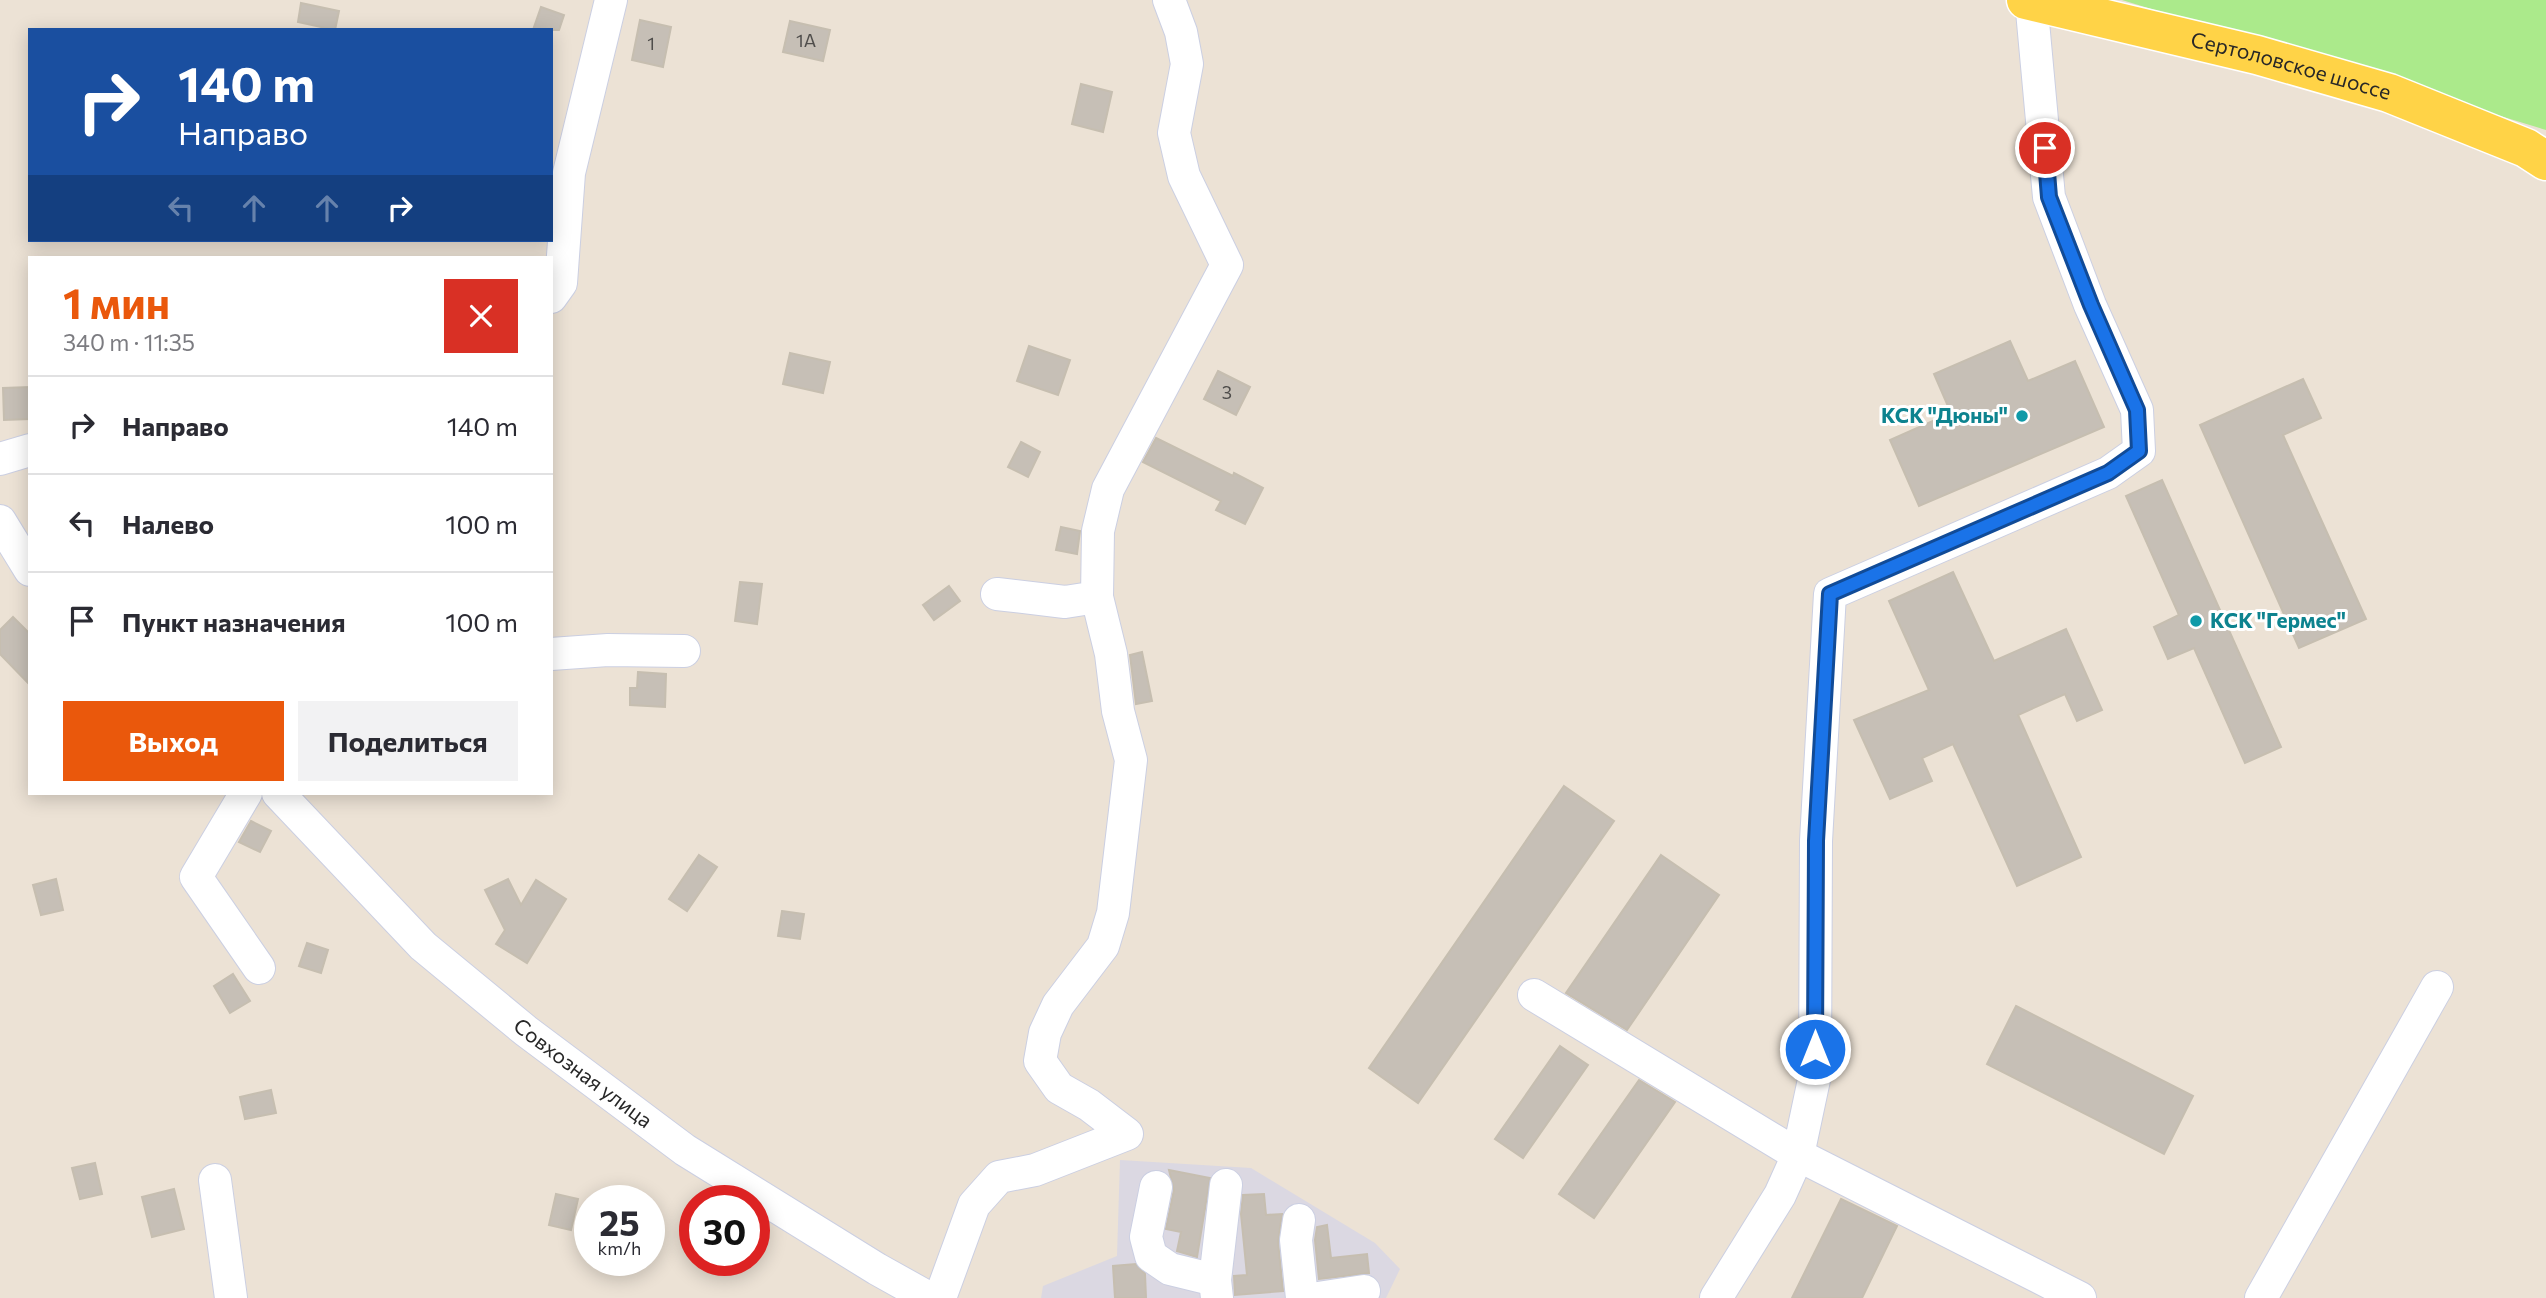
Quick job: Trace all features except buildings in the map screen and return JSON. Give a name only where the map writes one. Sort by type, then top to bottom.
[{"type":"main road","name":"Сертоловское шоссе","points":[[2029,0],[2257,55],[2389,93],[2526,148],[2546,162]]},
{"type":"street","points":[[553,294],[561,283],[569,173],[611,0]]},
{"type":"street","points":[[940,1298],[974,1205],[999,1177],[1035,1170],[1127,1134],[1089,1105],[1059,1088],[1040,1060],[1045,1033],[1058,1005],[1103,946],[1113,913],[1131,760],[1118,711],[1111,654],[1097,597],[1098,531],[1108,489],[1227,265],[1184,176],[1174,133],[1187,64],[1181,32],[1169,0]]},
{"type":"street","points":[[1716,1298],[1780,1195],[1798,1155],[1815,1075],[1816,841],[1830,594],[2108,473],[2139,451],[2137,410],[2091,305],[2049,197],[2029,0]]},
{"type":"street","points":[[0,459],[28,451]]},
{"type":"street","points":[[0,521],[28,567]]},
{"type":"street","points":[[998,594],[1065,601],[1097,597]]},
{"type":"street","points":[[553,654],[608,649],[684,651]]},
{"type":"street","points":[[245,795],[196,877],[259,968]]},
{"type":"street","name":"Совхозная улица","points":[[280,795],[423,946],[526,1031],[685,1150],[877,1269],[929,1298]]},
{"type":"street","points":[[2261,1298],[2437,987]]},
{"type":"street","points":[[1534,995],[1798,1155],[2080,1298]]},
{"type":"street","points":[[215,1180],[232,1298]]},
{"type":"street","points":[[1156,1187],[1146,1237],[1151,1256],[1170,1269],[1216,1289],[1226,1185]]},
{"type":"street","points":[[1299,1220],[1296,1240],[1302,1298]]},
{"type":"street","points":[[1318,1298],[1364,1291]]},
{"type":"shaded area","points":[[1120,1160],[1251,1168],[1375,1243],[1400,1269],[1386,1298],[1041,1298],[1043,1286],[1117,1256]]},
{"type":"green space","points":[[2122,0],[2546,0],[2546,130]]},
{"type":"place","name":"КСК \"Дюны\"","points":[[2022,416]]},
{"type":"place","name":"КСК \"Гермес\"","points":[[2196,621]]},
{"type":"route","points":[[1815,1049],[1816,841],[1830,594],[2108,473],[2139,451],[2137,410],[2091,305],[2049,197],[2045,148]]}]
